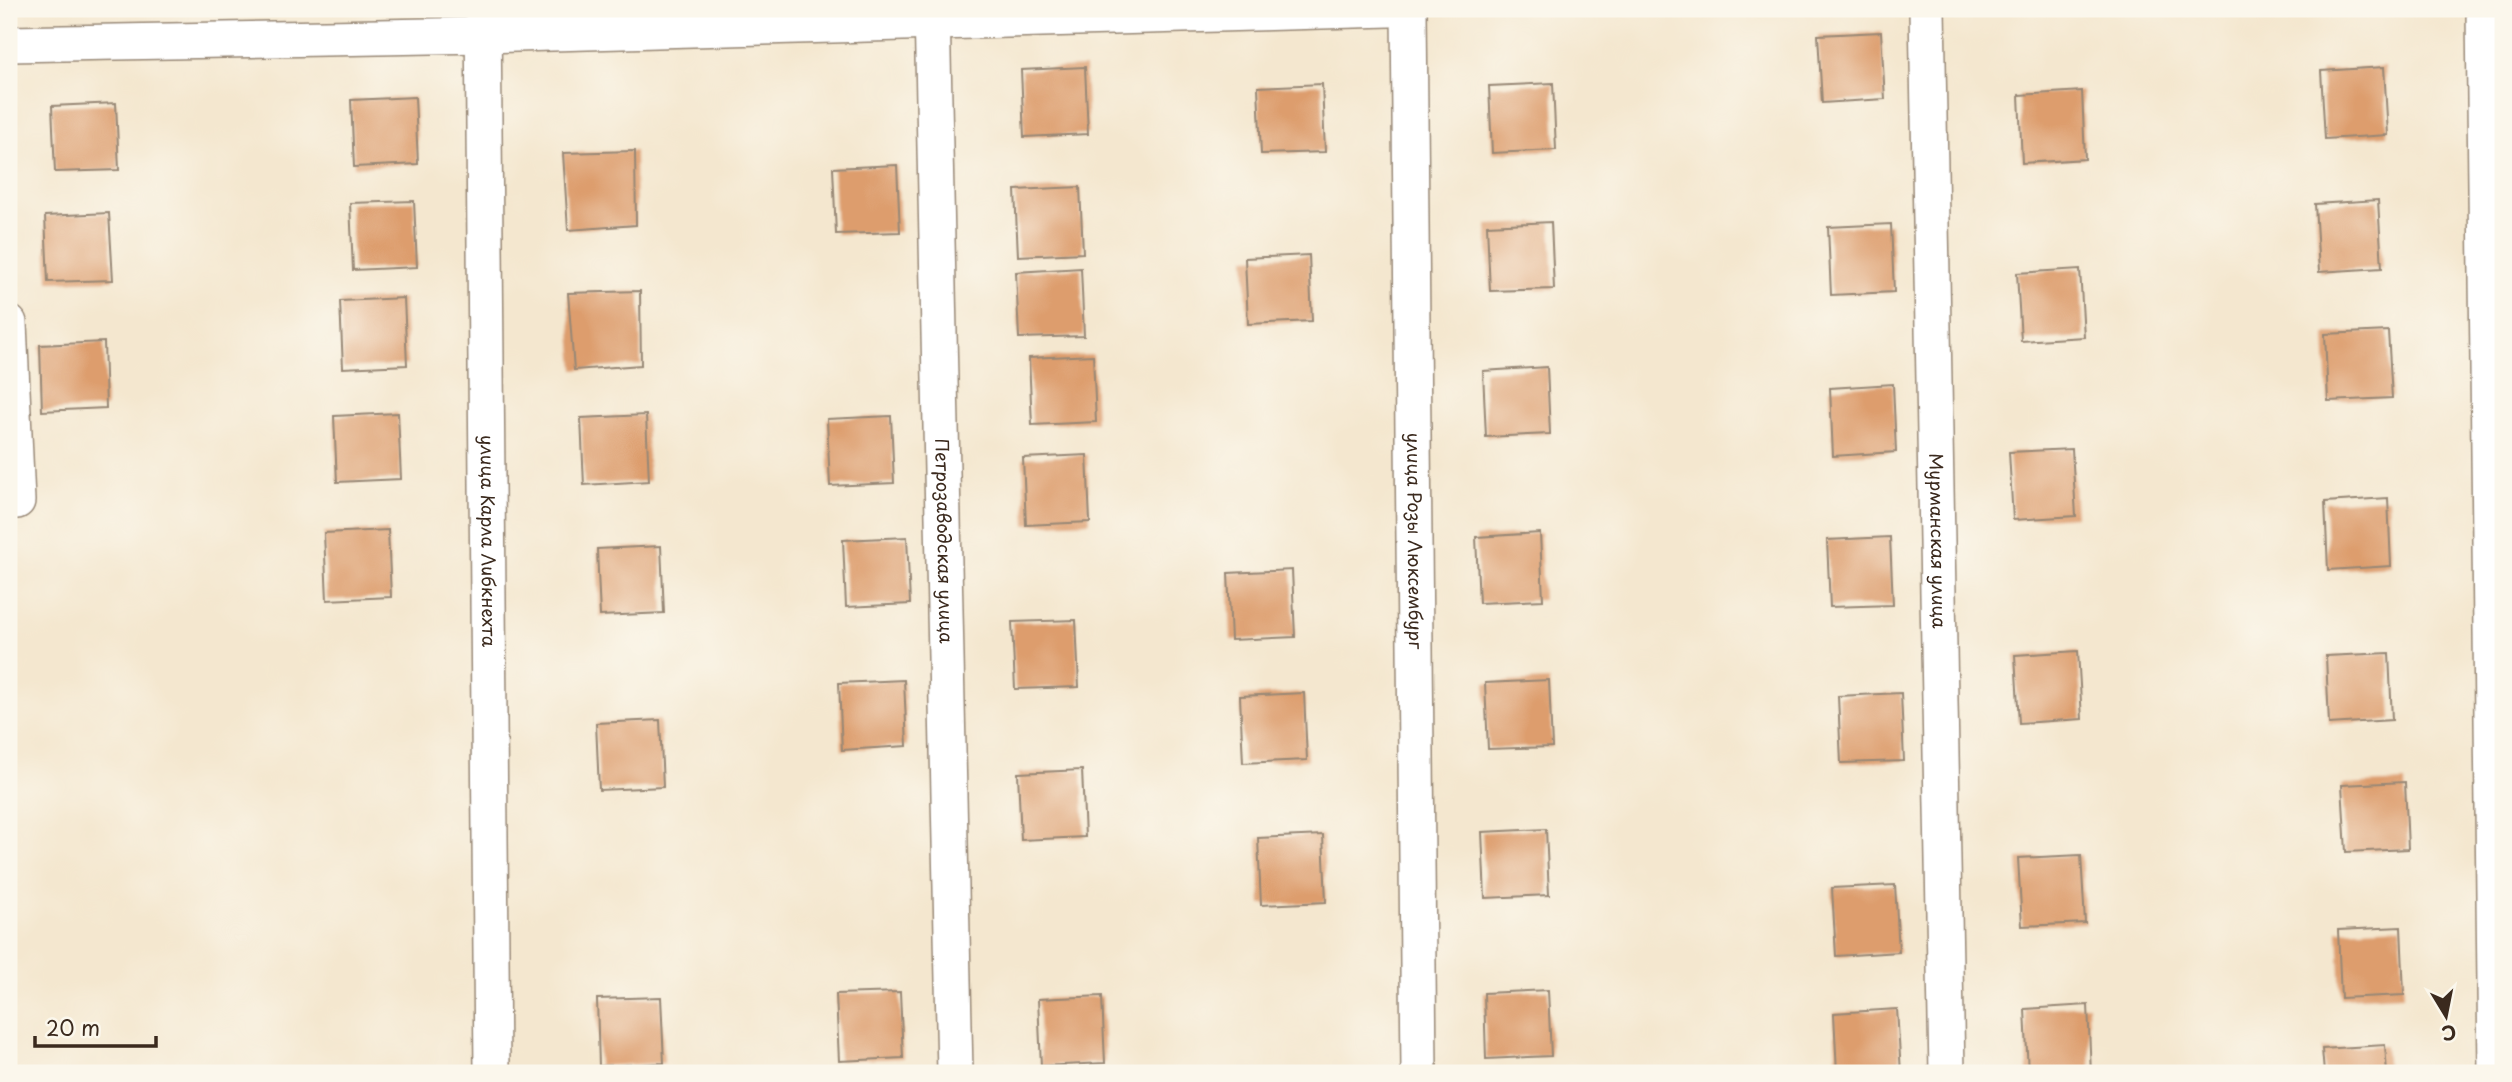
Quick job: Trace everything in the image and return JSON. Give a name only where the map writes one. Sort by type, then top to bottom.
[{"type":"street","points":[[9,44],[483,22],[1390,9]]},
{"type":"street","name":"улица Розы Люксембург","points":[[1409,9],[1419,1073]]},
{"type":"street","name":"Мурманская улица","points":[[1927,9],[1947,1073]]},
{"type":"street","points":[[2484,9],[2496,1073]]},
{"type":"street","name":"Петрозаводская улица","points":[[932,15],[956,1073]]},
{"type":"street","name":"улица Карла Либкнехта","points":[[483,22],[492,1073]]},
{"type":"street","points":[[9,323],[17,501]]},
{"type":"building","points":[[1881,32],[1885,99],[1822,103],[1818,35]]},
{"type":"building","points":[[1085,67],[1088,134],[1024,137],[1021,70]]},
{"type":"building","points":[[2384,67],[2388,135],[2325,139],[2321,71]]},
{"type":"building","points":[[1553,83],[1556,150],[1492,153],[1489,86]]},
{"type":"building","points":[[1322,84],[1325,152],[1261,154],[1258,87]]},
{"type":"building","points":[[2082,91],[2085,159],[2022,163],[2019,95]]},
{"type":"building","points":[[415,97],[418,164],[354,167],[351,100]]},
{"type":"building","points":[[116,103],[119,170],[55,172],[52,106]]},
{"type":"building","points":[[635,151],[636,225],[568,230],[563,153]]},
{"type":"building","points":[[897,165],[900,232],[836,234],[833,168]]},
{"type":"building","points":[[1080,187],[1083,253],[1018,256],[1015,190]]},
{"type":"building","points":[[2378,200],[2382,268],[2319,272],[2315,204]]},
{"type":"building","points":[[414,201],[417,267],[353,270],[350,203]]},
{"type":"building","points":[[109,213],[113,280],[48,282],[45,216]]},
{"type":"building","points":[[1551,222],[1554,289],[1490,291],[1487,225]]},
{"type":"building","points":[[1891,224],[1894,292],[1831,295],[1828,227]]},
{"type":"building","points":[[1309,255],[1312,321],[1248,324],[1245,258]]},
{"type":"building","points":[[1081,268],[1084,336],[1019,338],[1016,272]]},
{"type":"building","points":[[2080,269],[2084,337],[2021,341],[2017,273]]},
{"type":"building","points":[[640,291],[641,365],[574,370],[568,293]]},
{"type":"building","points":[[404,298],[407,365],[343,368],[340,301]]},
{"type":"building","points":[[2388,331],[2392,398],[2328,401],[2325,334]]},
{"type":"building","points":[[104,342],[106,408],[42,411],[40,345]]},
{"type":"building","points":[[1093,355],[1096,422],[1032,425],[1029,358]]},
{"type":"building","points":[[1547,367],[1550,434],[1486,437],[1483,371]]},
{"type":"building","points":[[1893,384],[1896,452],[1833,456],[1830,388]]},
{"type":"building","points":[[398,413],[401,479],[337,482],[334,416]]},
{"type":"building","points":[[646,415],[649,481],[584,485],[581,418]]},
{"type":"building","points":[[891,416],[894,483],[830,486],[827,419]]},
{"type":"building","points":[[2072,449],[2076,516],[2013,520],[2009,452]]},
{"type":"building","points":[[1087,455],[1090,522],[1026,525],[1023,458]]},
{"type":"building","points":[[2388,498],[2391,566],[2328,570],[2325,502]]},
{"type":"building","points":[[388,530],[391,597],[327,600],[324,533]]},
{"type":"building","points":[[1540,533],[1543,600],[1479,603],[1476,537]]},
{"type":"building","points":[[907,537],[910,604],[846,607],[843,540]]},
{"type":"building","points":[[1890,537],[1893,605],[1830,607],[1827,540]]},
{"type":"building","points":[[661,546],[664,613],[600,616],[597,549]]},
{"type":"building","points":[[1292,570],[1295,637],[1231,640],[1228,573]]},
{"type":"building","points":[[1076,620],[1079,687],[1015,689],[1012,622]]},
{"type":"building","points":[[2078,651],[2082,719],[2019,723],[2015,655]]},
{"type":"building","points":[[2389,653],[2392,720],[2329,724],[2326,656]]},
{"type":"building","points":[[904,680],[907,746],[842,750],[839,683]]},
{"type":"building","points":[[1549,680],[1552,747],[1488,749],[1485,683]]},
{"type":"building","points":[[1304,693],[1307,760],[1243,763],[1240,696]]},
{"type":"building","points":[[1901,693],[1904,761],[1841,763],[1838,696]]},
{"type":"building","points":[[660,720],[663,787],[599,790],[596,723]]},
{"type":"building","points":[[1082,770],[1085,837],[1021,840],[1018,773]]},
{"type":"building","points":[[2405,782],[2408,849],[2346,852],[2342,785]]},
{"type":"building","points":[[1546,829],[1549,895],[1485,898],[1482,832]]},
{"type":"building","points":[[1323,835],[1326,902],[1261,905],[1258,838]]},
{"type":"building","points":[[2081,855],[2085,923],[2022,926],[2018,858]]},
{"type":"building","points":[[1895,885],[1899,952],[1836,956],[1832,888]]},
{"type":"building","points":[[2401,927],[2404,995],[2341,998],[2338,930]]},
{"type":"building","points":[[1548,990],[1551,1056],[1486,1059],[1484,993]]},
{"type":"building","points":[[900,992],[903,1058],[839,1061],[836,994]]},
{"type":"building","points":[[1102,996],[1105,1063],[1041,1066],[1038,999]]},
{"type":"building","points":[[661,997],[664,1063],[599,1066],[597,999]]},
{"type":"building","points":[[2088,1005],[2091,1073],[2028,1073],[2025,1009]]},
{"type":"building","points":[[1897,1009],[1901,1073],[1837,1073],[1834,1013]]},
{"type":"building","points":[[2385,1045],[2387,1073],[2324,1073],[2322,1049]]}]
